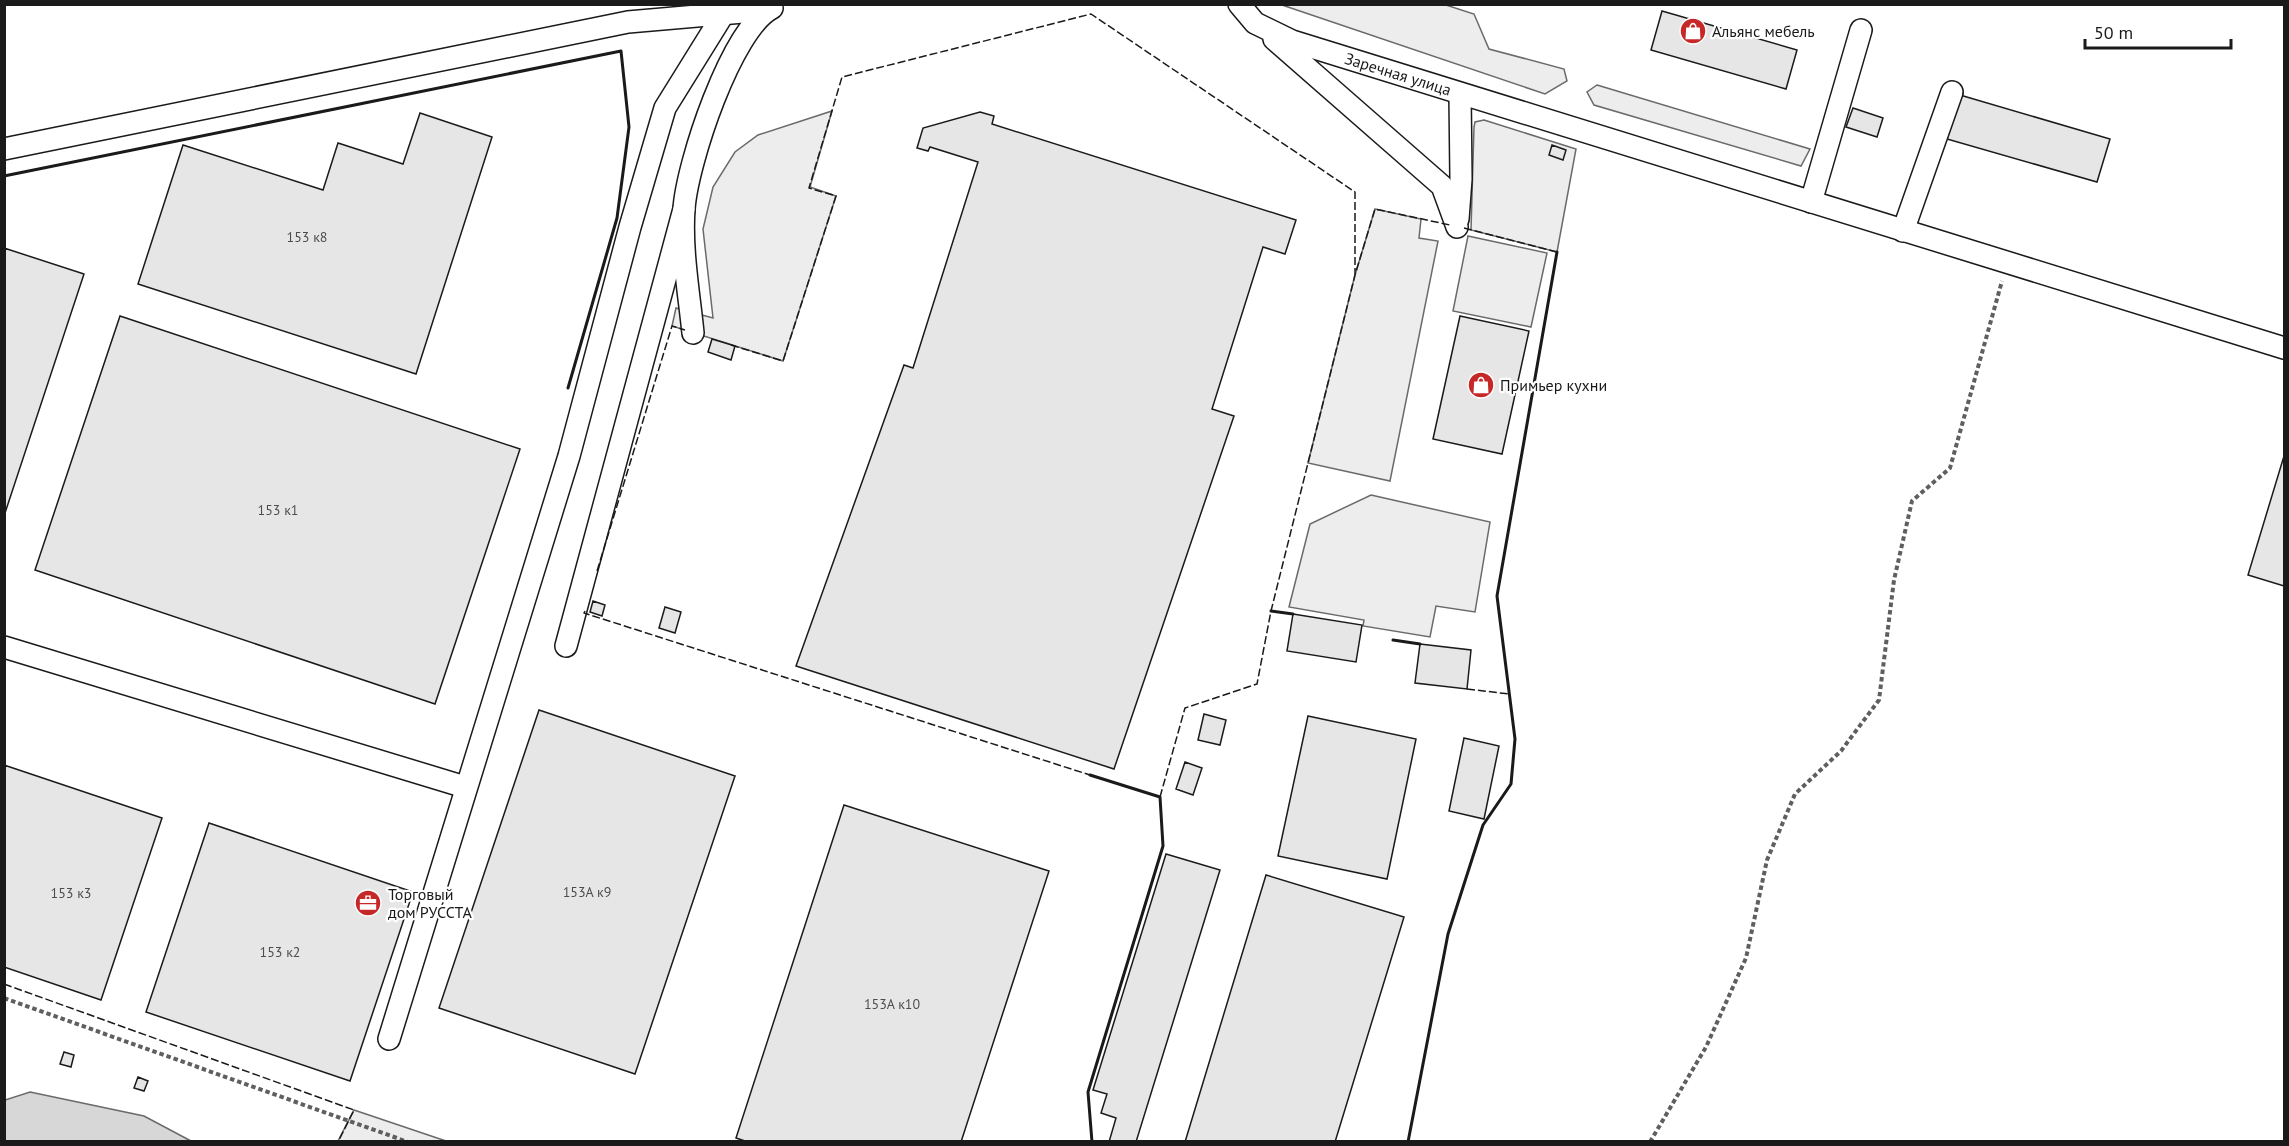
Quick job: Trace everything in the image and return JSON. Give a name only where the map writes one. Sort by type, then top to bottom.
[{"type":"street","name":"Заречная улица","points":[[1239,4],[1255,23],[1292,41],[2284,348]]},
{"type":"street","points":[[4,149],[628,22],[772,7]]},
{"type":"street","points":[[566,646],[684,209],[703,130],[738,42],[772,7]]},
{"type":"street","points":[[389,1039],[569,456],[630,226],[665,108],[724,13]]},
{"type":"street","points":[[1255,23],[1442,186],[1458,226],[1461,179],[1460,94]]},
{"type":"street","points":[[1811,202],[1861,30]]},
{"type":"street","points":[[1903,231],[1952,92]]},
{"type":"street","points":[[684,209],[693,333]]},
{"type":"street","points":[[4,647],[465,787]]},
{"type":"path","points":[[1650,1142],[1706,1047],[1746,958],[1767,860],[1795,794],[1841,751],[1879,700],[1894,580],[1912,501],[1950,468],[2007,263]]},
{"type":"path","points":[[4,998],[408,1142]]},
{"type":"shaded area","points":[[1282,5],[1446,5],[1474,14],[1489,49],[1564,69],[1567,81],[1545,94]]},
{"type":"shaded area","points":[[1597,85],[1810,149],[1801,166],[1594,105],[1587,92]]},
{"type":"shaded area","points":[[832,111],[810,187],[836,196],[783,361],[672,326],[676,308],[713,318],[703,229],[713,187],[735,152],[758,135]]},
{"type":"shaded area","points":[[1484,120],[1576,149],[1557,252],[1471,230],[1474,127],[1475,122]]},
{"type":"shaded area","points":[[1375,209],[1421,219],[1419,238],[1438,241],[1390,481],[1308,463],[1355,275]]},
{"type":"shaded area","points":[[1468,236],[1547,253],[1531,327],[1453,311]]},
{"type":"shaded area","points":[[1371,495],[1490,522],[1475,612],[1436,606],[1430,637],[1363,626],[1364,620],[1289,607],[1310,524]]},
{"type":"shaded area","points":[[30,1092],[144,1116],[191,1141],[5,1141],[5,1100]]},
{"type":"shaded area","points":[[354,1110],[446,1141],[338,1141]]},
{"type":"building","name":"Альянс мебель","points":[[1662,11],[1797,50],[1786,89],[1651,50]]},
{"type":"building","points":[[1960,95],[2110,139],[2097,182],[1947,139]]},
{"type":"building","points":[[1853,108],[1883,118],[1877,137],[1846,127]]},
{"type":"building","points":[[980,112],[994,116],[992,124],[1296,220],[1285,254],[1263,247],[1212,409],[1234,416],[1114,769],[796,666],[904,365],[913,368],[978,162],[930,147],[928,151],[917,148],[923,128]]},
{"type":"building","points":[[420,113],[492,137],[416,374],[138,284],[183,145],[323,190],[338,143],[403,164]]},
{"type":"building","points":[[1552,145],[1566,150],[1563,160],[1549,155]]},
{"type":"building","points":[[4,248],[84,274],[4,516]]},
{"type":"building","points":[[120,316],[520,449],[435,704],[35,570]]},
{"type":"building","name":"Примьер кухни","points":[[1460,316],[1529,331],[1502,454],[1433,439]]},
{"type":"building","points":[[712,339],[735,346],[731,360],[708,352]]},
{"type":"building","points":[[2284,456],[2284,586],[2248,575]]},
{"type":"building","points":[[593,601],[605,605],[602,616],[590,612]]},
{"type":"building","points":[[665,607],[681,612],[675,633],[659,628]]},
{"type":"building","points":[[1293,614],[1362,625],[1356,662],[1287,651]]},
{"type":"building","points":[[1420,644],[1471,650],[1467,689],[1415,683]]},
{"type":"building","points":[[539,710],[735,776],[635,1074],[439,1008]]},
{"type":"building","points":[[1204,714],[1226,720],[1220,745],[1198,740]]},
{"type":"building","points":[[1308,716],[1416,739],[1387,879],[1278,856]]},
{"type":"building","points":[[1464,738],[1499,746],[1484,819],[1449,811]]},
{"type":"building","points":[[1185,762],[1202,768],[1193,795],[1176,789]]},
{"type":"building","points":[[4,765],[162,818],[101,1000],[4,967]]},
{"type":"building","points":[[844,805],[1049,871],[961,1142],[748,1142],[736,1138]]},
{"type":"building","points":[[209,823],[413,892],[350,1081],[146,1012]]},
{"type":"building","points":[[1166,854],[1220,870],[1136,1142],[1109,1142],[1116,1118],[1101,1113],[1107,1094],[1093,1090]]},
{"type":"building","points":[[1266,875],[1404,917],[1335,1142],[1185,1142]]},
{"type":"building","points":[[64,1052],[74,1055],[71,1067],[60,1064]]},
{"type":"building","points":[[138,1077],[148,1081],[144,1091],[134,1088]]},
{"type":"fence","points":[[731,345],[783,361],[836,196],[809,188],[842,77],[1091,14],[1355,192],[1355,275]]},
{"type":"fence","points":[[1160,797],[1185,708],[1257,684],[1271,611],[1355,275],[1375,209],[1450,225]]},
{"type":"fence","points":[[1464,228],[1557,252]]},
{"type":"fence","points":[[597,571],[672,326],[685,330]]},
{"type":"fence","points":[[585,611],[584,613],[1090,775]]},
{"type":"fence","points":[[1467,689],[1509,694]]},
{"type":"fence","points":[[4,984],[354,1110],[338,1142]]},
{"type":"wall","points":[[4,176],[621,51],[629,127],[617,218],[568,388]]},
{"type":"wall","points":[[1408,1142],[1448,934],[1483,825],[1511,784],[1515,739],[1497,596],[1557,252]]},
{"type":"wall","points":[[1271,611],[1293,614]]},
{"type":"wall","points":[[1393,640],[1420,644]]},
{"type":"wall","points":[[1090,775],[1160,797],[1163,846],[1088,1092],[1092,1142]]},
{"type":"place","name":"Альянс мебель","points":[[1693,31]]},
{"type":"place","name":"Примьер кухни","points":[[1481,385]]},
{"type":"place","name":"Торговый дом РУССТА","points":[[368,903]]}]
